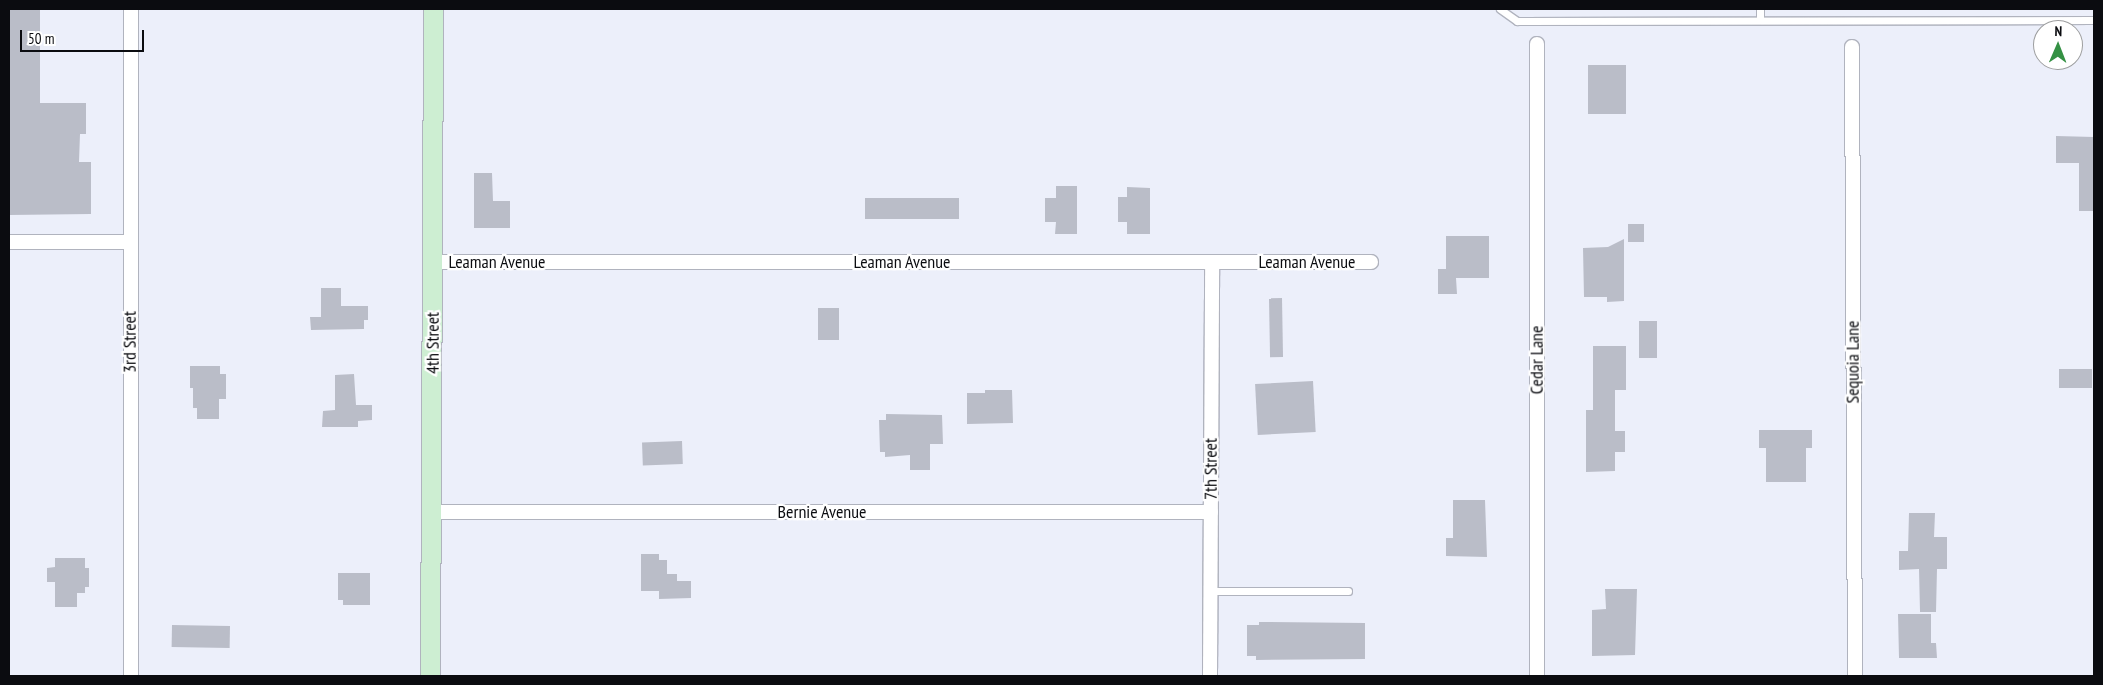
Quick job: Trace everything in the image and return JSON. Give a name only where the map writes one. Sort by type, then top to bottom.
[{"type":"street","name":"3rd Street","points":[[131,9],[131,676]]},
{"type":"street","name":"4th Street","points":[[430,676],[434,262],[433,9]]},
{"type":"street","name":"Cedar Lane","points":[[1537,44],[1537,676]]},
{"type":"street","name":"Sequoia Lane","points":[[1852,47],[1855,676]]},
{"type":"street","points":[[9,242],[130,242]]},
{"type":"street","name":"Leaman Avenue","points":[[434,262],[1371,262]]},
{"type":"street","name":"7th Street","points":[[1210,676],[1212,262]]},
{"type":"street","name":"Bernie Avenue","points":[[432,512],[1211,512]]},
{"type":"lane","points":[[1500,9],[1517,21],[2094,20]]},
{"type":"lane","points":[[1760,9],[1760,20]]},
{"type":"lane","points":[[1210,591],[1348,591]]},
{"type":"building","points":[[9,9],[40,9],[40,103],[86,103],[86,134],[80,134],[79,162],[91,162],[91,214],[9,215]]},
{"type":"building","points":[[1588,65],[1626,65],[1626,114],[1588,114]]},
{"type":"building","points":[[2056,136],[2094,137],[2094,211],[2079,211],[2079,163],[2056,163]]},
{"type":"building","points":[[474,173],[492,173],[493,201],[510,201],[510,228],[474,228]]},
{"type":"building","points":[[1056,186],[1077,186],[1077,234],[1055,234],[1056,222],[1045,222],[1045,198],[1056,198]]},
{"type":"building","points":[[1127,187],[1150,188],[1150,234],[1127,234],[1127,222],[1118,222],[1118,197],[1127,197]]},
{"type":"building","points":[[865,198],[959,198],[959,219],[865,219]]},
{"type":"building","points":[[1628,224],[1644,224],[1644,242],[1628,242]]},
{"type":"building","points":[[1446,236],[1489,236],[1489,278],[1456,278],[1457,294],[1438,294],[1438,269],[1446,269]]},
{"type":"building","points":[[1624,239],[1624,301],[1607,302],[1607,297],[1584,297],[1583,248],[1608,247]]},
{"type":"building","points":[[321,288],[341,288],[341,306],[368,306],[368,320],[364,320],[364,329],[311,330],[310,317],[321,317]]},
{"type":"building","points":[[1269,298],[1282,298],[1283,357],[1270,357]]},
{"type":"building","points":[[818,308],[839,308],[839,340],[818,340]]},
{"type":"building","points":[[1639,321],[1657,321],[1657,358],[1639,358]]},
{"type":"building","points":[[1593,346],[1626,346],[1626,390],[1615,390],[1615,431],[1625,431],[1625,452],[1615,452],[1615,471],[1586,472],[1586,410],[1593,410]]},
{"type":"building","points":[[190,366],[220,366],[220,374],[226,374],[226,399],[219,399],[219,419],[197,419],[197,408],[193,408],[193,388],[190,388]]},
{"type":"building","points":[[2059,369],[2092,369],[2092,388],[2059,388]]},
{"type":"building","points":[[354,374],[356,405],[372,405],[372,420],[358,421],[358,427],[322,427],[323,411],[335,410],[335,375]]},
{"type":"building","points":[[1313,381],[1316,432],[1258,435],[1255,384]]},
{"type":"building","points":[[985,390],[1012,390],[1013,423],[967,424],[967,393],[985,393]]},
{"type":"building","points":[[886,414],[942,415],[943,444],[930,444],[930,470],[910,470],[910,455],[885,457],[885,452],[880,452],[879,420],[886,420]]},
{"type":"building","points":[[1759,430],[1812,430],[1812,448],[1806,448],[1806,482],[1766,482],[1766,448],[1759,448]]},
{"type":"building","points":[[682,441],[683,464],[643,465],[642,442]]},
{"type":"building","points":[[1453,500],[1485,500],[1487,557],[1446,556],[1446,538],[1453,538]]},
{"type":"building","points":[[1909,513],[1935,513],[1934,537],[1947,537],[1947,569],[1937,569],[1936,612],[1920,612],[1919,569],[1899,570],[1899,551],[1908,551]]},
{"type":"building","points":[[641,554],[659,554],[659,560],[667,560],[667,574],[677,574],[677,581],[691,581],[691,598],[659,599],[659,591],[641,591]]},
{"type":"building","points":[[55,558],[85,558],[85,568],[89,568],[89,587],[85,587],[85,593],[77,593],[77,607],[55,607],[55,582],[47,582],[47,568],[55,567]]},
{"type":"building","points":[[338,573],[370,573],[370,605],[343,605],[343,600],[338,600]]},
{"type":"building","points":[[1605,589],[1637,589],[1635,655],[1592,656],[1592,610],[1606,609]]},
{"type":"building","points":[[1898,614],[1931,614],[1931,643],[1936,643],[1937,658],[1899,658]]},
{"type":"building","points":[[1259,622],[1365,623],[1365,659],[1256,660],[1256,656],[1247,656],[1247,625],[1259,625]]},
{"type":"building","points":[[172,625],[230,626],[230,648],[172,647]]}]
